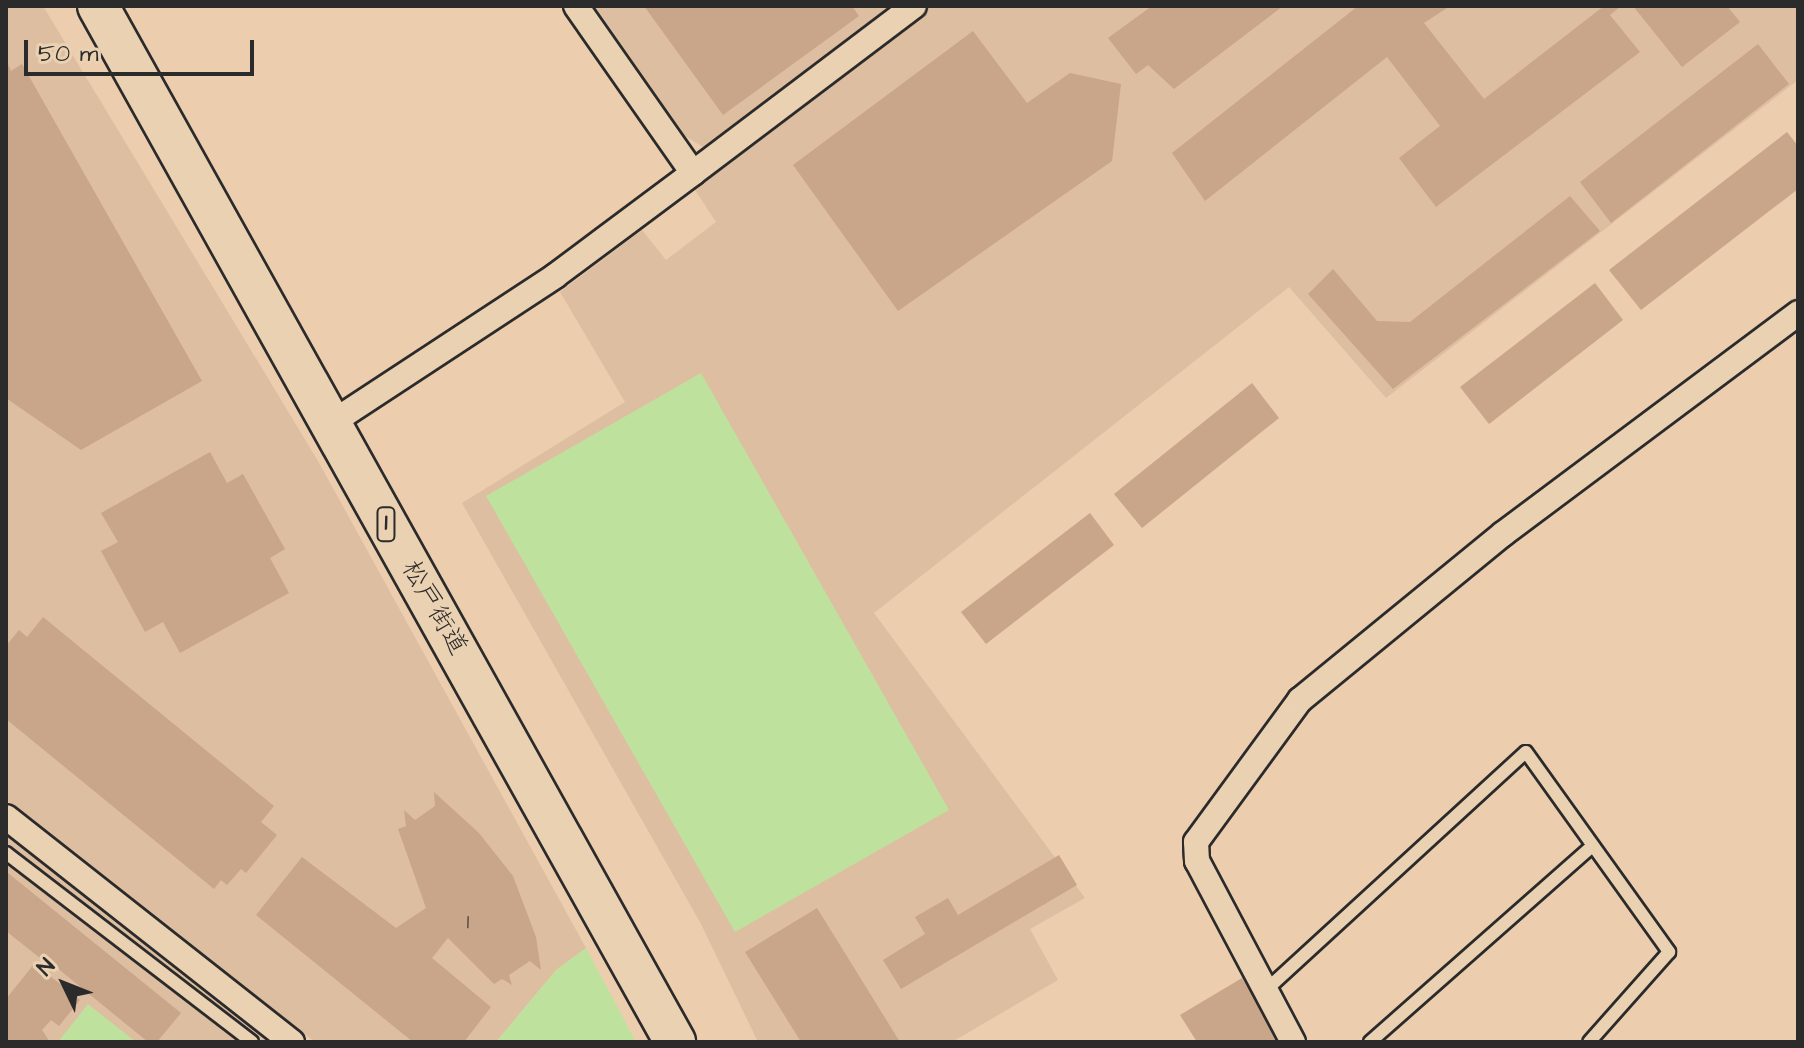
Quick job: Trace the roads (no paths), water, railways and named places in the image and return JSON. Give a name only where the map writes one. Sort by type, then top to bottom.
[{"type":"main road","name":"松戸街道","points":[[98,6],[675,1042]]},
{"type":"street","points":[[576,6],[693,173]]},
{"type":"street","points":[[330,424],[555,276],[914,6]]},
{"type":"street","points":[[1293,1042],[1197,861],[1196,842],[1300,700],[1503,534],[1798,313]]},
{"type":"street","points":[[6,817],[292,1042]]},
{"type":"lane","points":[[1266,990],[1526,752],[1669,952],[1589,1042]]},
{"type":"lane","points":[[1370,1042],[1592,846]]},
{"type":"lane","points":[[6,853],[252,1042]]}]
